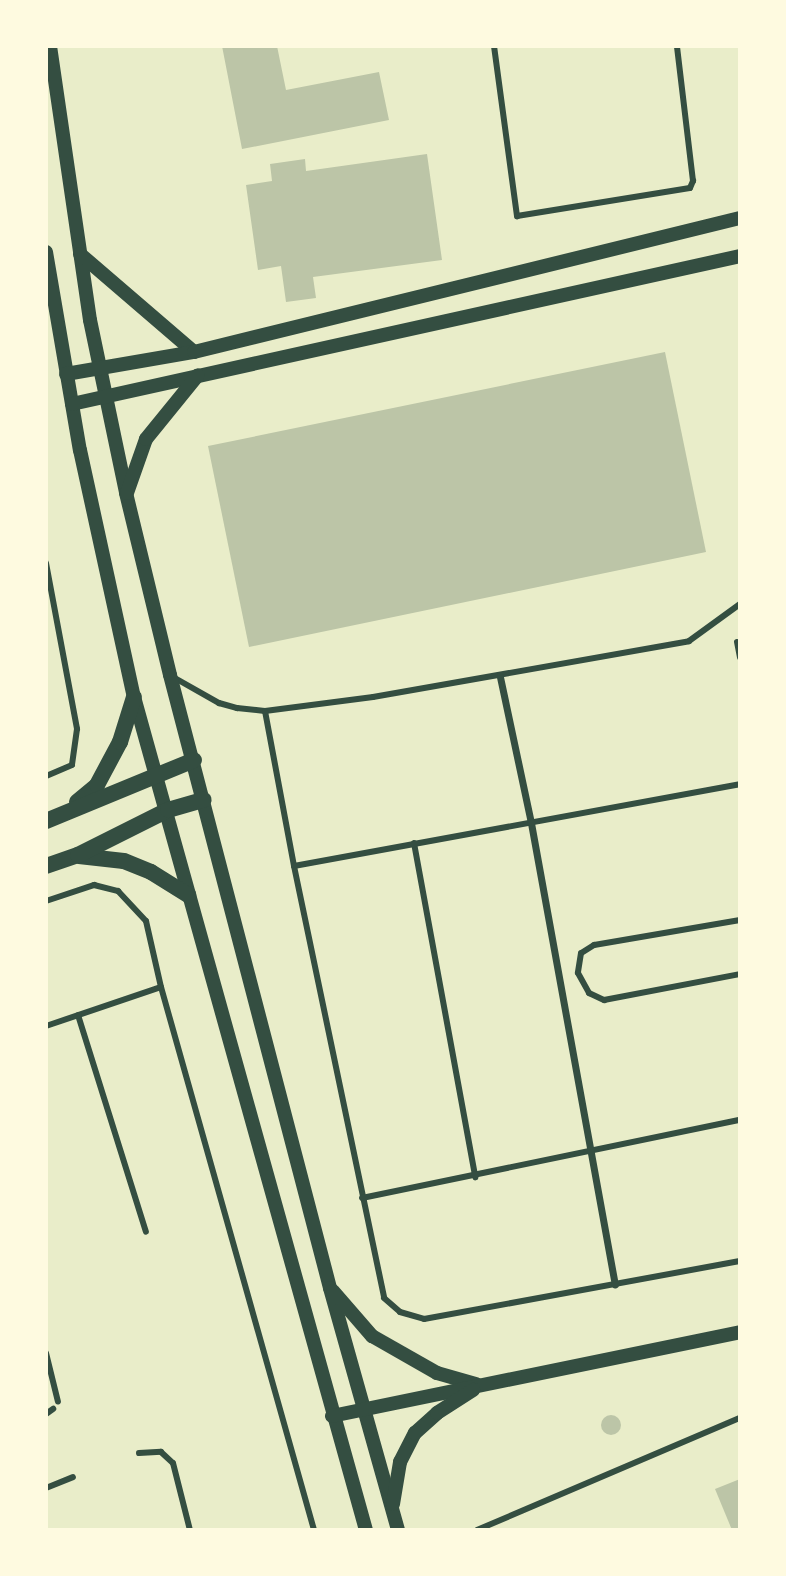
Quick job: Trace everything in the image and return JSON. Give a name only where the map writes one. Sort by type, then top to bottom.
[{"type":"main road","points":[[63,814],[97,785],[120,742],[134,697]]},
{"type":"main road","points":[[46,821],[157,772],[194,760]]},
{"type":"main road","points":[[46,866],[78,855],[168,810],[204,800]]},
{"type":"main road","points":[[78,855],[124,861],[151,872],[188,895]]},
{"type":"street","points":[[50,46],[99,369],[126,493],[170,675],[330,1288],[398,1530]]},
{"type":"street","points":[[66,374],[194,352],[740,218]]},
{"type":"street","points":[[46,252],[66,374],[134,697],[168,810],[188,895],[366,1530]]},
{"type":"street","points":[[80,254],[194,352]]},
{"type":"street","points":[[72,404],[740,256]]},
{"type":"street","points":[[126,493],[146,439],[198,375]]},
{"type":"street","points":[[500,677],[531,823],[615,1284]]},
{"type":"street","points":[[330,1288],[372,1336],[437,1373],[480,1386]]},
{"type":"street","points":[[332,1416],[740,1332]]},
{"type":"street","points":[[392,1509],[400,1462],[415,1433],[437,1413],[480,1386]]},
{"type":"lane","points":[[494,46],[517,216],[690,188],[693,181],[677,46]]},
{"type":"lane","points":[[46,563],[77,729],[72,765],[46,776]]},
{"type":"lane","points":[[170,675],[219,703],[265,711],[500,677],[689,641],[740,604]]},
{"type":"lane","points":[[737,642],[740,658]]},
{"type":"lane","points":[[265,711],[384,1298],[400,1312],[424,1319],[740,1261]]},
{"type":"lane","points":[[294,866],[740,784]]},
{"type":"lane","points":[[414,843],[475,1177]]},
{"type":"lane","points":[[46,901],[94,885],[118,891],[136,906],[146,921],[161,987],[314,1530]]},
{"type":"lane","points":[[740,920],[594,945],[581,953],[578,973],[589,993],[604,1000],[740,974]]},
{"type":"lane","points":[[46,1026],[161,987]]},
{"type":"lane","points":[[78,1015],[146,1232]]},
{"type":"lane","points":[[362,1198],[740,1120]]},
{"type":"lane","points":[[46,1353],[58,1402]]},
{"type":"lane","points":[[46,1414],[53,1409]]},
{"type":"lane","points":[[477,1530],[740,1418]]},
{"type":"lane","points":[[139,1453],[161,1452],[173,1463],[190,1530]]},
{"type":"lane","points":[[46,1488],[73,1477]]},
{"type":"building","points":[[222,46],[277,46],[286,90],[379,72],[389,120],[242,149]]},
{"type":"building","points":[[427,154],[442,260],[313,277],[316,298],[286,302],[281,266],[258,270],[246,185],[272,181],[270,164],[305,159],[306,171]]},
{"type":"building","points":[[665,352],[706,552],[249,647],[208,446]]},
{"type":"building","points":[[611,1415],[618,1418],[621,1425],[618,1432],[611,1435],[604,1432],[601,1425],[604,1418]]},
{"type":"building","points":[[740,1479],[740,1530],[732,1530],[715,1489]]}]
